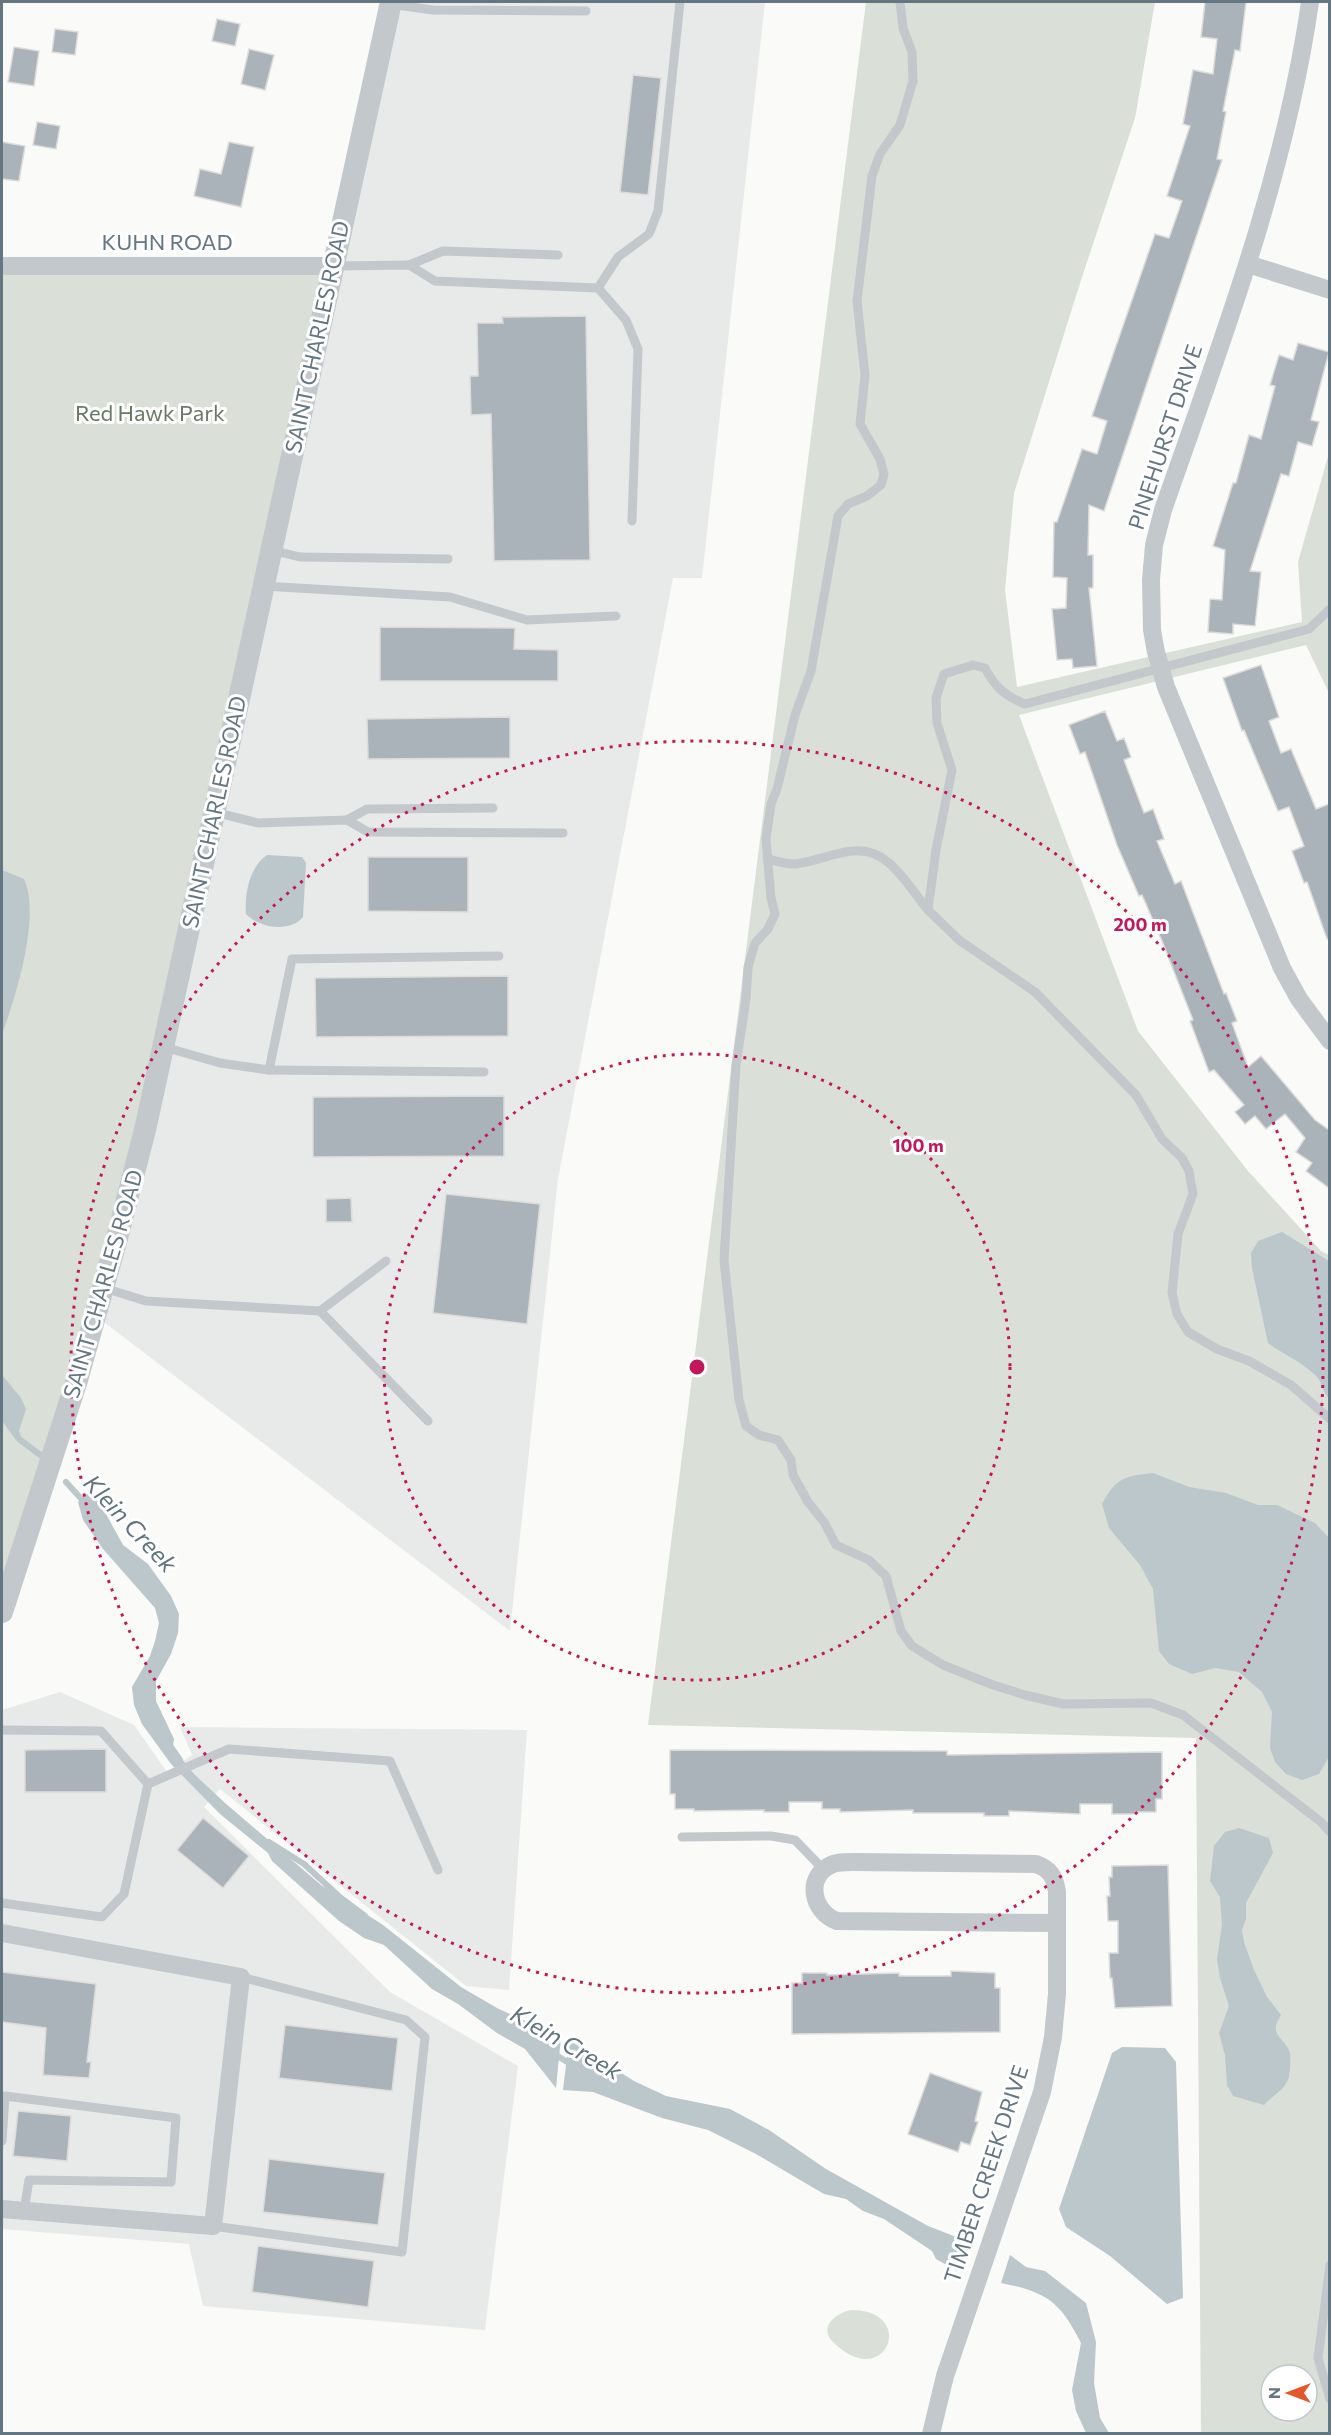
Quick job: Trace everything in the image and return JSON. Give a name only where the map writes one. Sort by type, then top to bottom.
[{"type":"street","name":"PINEHURST DRIVE","points":[[1310,2],[1300,64],[1276,168],[1248,264],[1163,510],[1154,544],[1151,580],[1152,630],[1166,687],[1282,968],[1299,999],[1329,1041]]},
{"type":"street","name":"SAINT CHARLES ROAD","points":[[2,1612],[49,1471],[104,1288],[164,1047],[390,3]]},
{"type":"street","points":[[1248,264],[1329,290]]},
{"type":"street","name":"KUHN ROAD","points":[[2,266],[332,266]]},
{"type":"street","name":"TIMBER CREEK DRIVE","points":[[824,1870],[838,1863],[852,1862],[1036,1864],[1050,1872],[1055,1880],[1057,1923],[1055,2015],[1042,2092],[945,2376],[931,2433]]},
{"type":"street","points":[[824,1870],[815,1884],[815,1900],[820,1910],[828,1918],[837,1921],[1057,1923]]},
{"type":"street","points":[[2,1933],[241,1977],[213,2226],[2,2209]]},
{"type":"lane","points":[[598,288],[618,257],[649,234],[658,211],[680,2]]},
{"type":"lane","points":[[900,2],[903,28],[912,52],[913,81],[900,126],[880,154],[872,176],[862,246],[858,301],[865,375],[860,424],[880,459],[884,474],[881,485],[867,496],[848,504],[838,516],[811,671],[795,716],[777,789],[771,804],[766,839],[771,898],[775,914],[768,929],[754,943],[748,967],[746,999],[736,1065],[724,1260],[739,1400],[746,1426],[759,1435],[778,1440],[791,1460],[793,1475],[808,1502],[824,1522],[836,1545],[869,1560],[886,1576],[901,1631],[912,1646],[943,1665],[1025,1695],[1063,1704],[1151,1703],[1183,1715],[1230,1749],[1259,1775],[1321,1822],[1329,1832]]},
{"type":"lane","points":[[390,3],[433,10],[586,11]]},
{"type":"lane","points":[[332,266],[409,265],[443,252],[558,255]]},
{"type":"lane","points":[[409,265],[435,281],[598,288],[626,320],[638,350],[632,521]]},
{"type":"lane","points":[[272,550],[300,557],[448,559]]},
{"type":"lane","points":[[264,586],[450,597],[527,620],[616,616]]},
{"type":"lane","points":[[928,910],[936,850],[952,770],[938,723],[936,698],[944,674],[973,665],[985,668],[993,684],[1008,697],[1025,704],[1309,629],[1329,609]]},
{"type":"lane","points":[[214,812],[258,823],[347,820],[367,809],[493,808]]},
{"type":"lane","points":[[347,820],[368,832],[563,833]]},
{"type":"lane","points":[[768,859],[793,864],[824,859],[844,851],[866,850],[888,862],[928,910],[959,940],[1035,992],[1136,1095],[1162,1139],[1182,1158],[1189,1172],[1193,1194],[1178,1234],[1172,1293],[1177,1314],[1188,1332],[1217,1349],[1249,1361],[1291,1385],[1329,1419]]},
{"type":"lane","points":[[269,1070],[292,959],[499,956]]},
{"type":"lane","points":[[164,1047],[220,1063],[269,1070],[484,1072]]},
{"type":"lane","points":[[104,1288],[146,1301],[320,1311],[386,1261]]},
{"type":"lane","points":[[320,1311],[428,1421]]},
{"type":"lane","points":[[2,1730],[101,1731],[148,1784]]},
{"type":"lane","points":[[148,1784],[229,1749],[390,1761],[438,1870]]},
{"type":"lane","points":[[2,1903],[102,1917],[124,1894],[148,1784]]},
{"type":"lane","points":[[682,1837],[771,1836],[795,1840],[824,1870]]},
{"type":"lane","points":[[213,2226],[402,2253],[424,2037],[406,2020],[241,1977]]},
{"type":"lane","points":[[2,2141],[5,2096],[176,2118],[171,2182],[29,2180],[24,2211]]},
{"type":"lane","points":[[1329,2265],[1318,2358],[1329,2399]]},
{"type":"shaded area","points":[[399,2],[765,2],[702,578],[673,578],[558,1179],[510,1631],[105,1323]]},
{"type":"shaded area","points":[[267,855],[302,857],[306,863],[303,917],[283,927],[259,923],[246,914],[249,881],[256,866]]},
{"type":"shaded area","points":[[2,870],[24,879],[29,895],[30,913],[20,978],[2,1034]]},
{"type":"shaded area","points":[[1282,1232],[1329,1261],[1329,1398],[1312,1372],[1268,1343],[1252,1268],[1251,1253],[1258,1241]]},
{"type":"shaded area","points":[[2,1375],[21,1398],[26,1409],[16,1440],[2,1421]]},
{"type":"shaded area","points":[[1153,1473],[1189,1487],[1226,1493],[1258,1505],[1277,1505],[1315,1523],[1329,1538],[1330,1755],[1319,1774],[1302,1780],[1286,1774],[1275,1762],[1270,1748],[1272,1712],[1262,1692],[1239,1672],[1215,1668],[1192,1674],[1169,1664],[1159,1651],[1153,1589],[1140,1565],[1109,1528],[1102,1504],[1112,1489],[1122,1480],[1135,1475]]},
{"type":"shaded area","points":[[94,1492],[123,1545],[148,1564],[171,1596],[179,1614],[178,1633],[171,1654],[156,1681],[156,1701],[174,1739],[172,1753],[175,1758],[182,1759],[194,1774],[225,1803],[321,1885],[383,1925],[461,1987],[497,2008],[561,2037],[556,2088],[525,2049],[432,1989],[384,1945],[364,1938],[339,1921],[272,1861],[268,1853],[220,1814],[171,1764],[142,1724],[134,1705],[132,1687],[150,1656],[155,1641],[159,1623],[155,1608],[103,1549],[83,1520],[78,1502],[84,1495]]},
{"type":"shaded area","points":[[60,1692],[134,1725],[167,1772],[192,1755],[180,1727],[527,1730],[509,1990],[466,1986],[220,1789],[204,1807],[390,1992],[518,2066],[485,2330],[203,2306],[189,2244],[2,2229],[2,1710]]},
{"type":"shaded area","points":[[1239,1828],[1269,1838],[1273,1853],[1246,1903],[1246,1919],[1242,1930],[1254,1970],[1267,1997],[1281,2015],[1277,2022],[1276,2032],[1290,2053],[1287,2082],[1264,2105],[1233,2096],[1227,2085],[1225,2055],[1219,2033],[1229,2006],[1217,1959],[1222,1925],[1220,1897],[1210,1881],[1214,1846],[1225,1832]]},
{"type":"shaded area","points":[[569,2040],[634,2081],[666,2096],[730,2109],[769,2130],[826,2169],[928,2226],[959,2238],[970,2236],[957,2271],[936,2259],[932,2251],[884,2219],[863,2211],[846,2199],[824,2194],[756,2154],[708,2130],[662,2118],[593,2092],[563,2090]]},
{"type":"shaded area","points":[[1122,2047],[1165,2048],[1176,2062],[1183,2298],[1167,2304],[1110,2256],[1066,2227],[1059,2209],[1112,2053]]},
{"type":"shaded area","points":[[1010,2255],[1026,2267],[1045,2271],[1086,2303],[1096,2342],[1094,2383],[1100,2418],[1109,2433],[1086,2433],[1076,2411],[1072,2390],[1081,2343],[1066,2317],[1041,2295],[1001,2283]]},
{"type":"green space","points":[[866,2],[1155,2],[1135,118],[1014,493],[1005,590],[1017,687],[1302,622],[1298,562],[1329,453],[1329,693],[1306,645],[1019,715],[1138,1031],[1248,1171],[1321,1251],[1329,1255],[1329,2433],[1201,2433],[1196,1738],[648,1725]]},
{"type":"green space","name":"Red Hawk Park","points":[[336,263],[115,1262],[2,1607],[2,266]]},
{"type":"green space","points":[[851,2310],[872,2314],[884,2322],[889,2334],[887,2346],[879,2355],[867,2359],[851,2356],[829,2336],[828,2326],[835,2317]]},
{"type":"building","points":[[1205,2],[1246,2],[1240,51],[1235,50],[1223,111],[1226,112],[1217,159],[1222,160],[1104,511],[1089,505],[1088,555],[1093,555],[1093,588],[1089,588],[1097,666],[1073,668],[1072,659],[1057,660],[1052,609],[1066,608],[1067,578],[1053,577],[1054,522],[1057,522],[1082,449],[1097,454],[1107,421],[1092,416],[1155,234],[1169,238],[1182,201],[1167,196],[1190,126],[1183,124],[1193,70],[1213,74],[1217,39],[1201,37]]},
{"type":"building","points":[[217,19],[240,24],[235,46],[212,41]]},
{"type":"building","points":[[55,29],[78,32],[75,55],[52,52]]},
{"type":"building","points":[[14,47],[39,51],[34,86],[8,82]]},
{"type":"building","points":[[249,49],[274,55],[265,90],[241,84]]},
{"type":"building","points":[[633,75],[661,78],[648,195],[620,192]]},
{"type":"building","points":[[37,122],[60,126],[56,149],[33,145]]},
{"type":"building","points":[[2,142],[25,146],[19,181],[2,179]]},
{"type":"building","points":[[229,142],[254,147],[241,207],[194,196],[200,169],[221,174]]},
{"type":"building","points":[[586,316],[590,560],[494,561],[491,414],[471,415],[470,376],[478,376],[477,323],[503,323],[502,317]]},
{"type":"building","points":[[1298,343],[1329,352],[1311,420],[1319,422],[1312,446],[1298,442],[1289,476],[1281,474],[1250,571],[1261,572],[1255,626],[1233,624],[1233,634],[1208,632],[1210,599],[1222,600],[1225,550],[1213,546],[1233,483],[1236,483],[1249,435],[1261,439],[1275,386],[1270,385],[1279,355],[1293,360]]},
{"type":"building","points":[[380,627],[515,628],[514,649],[558,650],[558,681],[380,681]]},
{"type":"building","points":[[1261,665],[1279,717],[1269,721],[1281,753],[1291,749],[1316,809],[1329,804],[1329,939],[1327,939],[1307,882],[1304,883],[1292,851],[1304,846],[1289,807],[1278,811],[1244,730],[1242,731],[1223,678]]},
{"type":"building","points":[[1105,711],[1117,741],[1124,738],[1131,757],[1124,760],[1144,813],[1153,809],[1164,839],[1157,841],[1175,884],[1181,881],[1224,994],[1226,993],[1237,1021],[1232,1023],[1248,1067],[1261,1056],[1315,1120],[1329,1130],[1329,1188],[1306,1171],[1312,1163],[1296,1152],[1305,1138],[1285,1114],[1266,1129],[1255,1116],[1245,1124],[1235,1112],[1244,1105],[1214,1070],[1209,1072],[1190,1021],[1193,1020],[1162,941],[1117,845],[1085,752],[1080,754],[1069,725]]},
{"type":"building","points":[[510,717],[510,758],[368,759],[367,719]]},
{"type":"building","points":[[368,857],[468,857],[468,912],[368,911]]},
{"type":"building","points":[[508,976],[508,1036],[316,1037],[315,978]]},
{"type":"building","points":[[504,1096],[504,1156],[313,1157],[313,1097]]},
{"type":"building","points":[[446,1194],[540,1204],[527,1324],[433,1313]]},
{"type":"building","points":[[351,1198],[352,1222],[326,1222],[326,1199]]},
{"type":"building","points":[[106,1749],[106,1792],[25,1792],[25,1750]]},
{"type":"building","points":[[670,1750],[947,1751],[947,1755],[1162,1752],[1162,1799],[1156,1799],[1156,1812],[1135,1812],[1135,1814],[1112,1814],[1112,1804],[1080,1804],[1080,1814],[1009,1811],[1009,1816],[984,1816],[984,1813],[913,1813],[913,1810],[840,1812],[840,1809],[822,1809],[822,1802],[789,1802],[789,1812],[694,1811],[694,1809],[675,1809],[675,1794],[670,1794]]},
{"type":"building","points":[[203,1818],[249,1856],[223,1888],[177,1850]]},
{"type":"building","points":[[1168,1865],[1172,2006],[1115,2008],[1109,1953],[1118,1953],[1118,1921],[1108,1921],[1107,1896],[1110,1896],[1109,1877],[1112,1877],[1112,1866]]},
{"type":"building","points":[[951,1971],[995,1973],[995,1988],[1000,1988],[1000,2032],[792,2034],[792,1983],[802,1983],[802,1973],[827,1973],[827,1975],[899,1973],[899,1976],[951,1976]]},
{"type":"building","points":[[2,1972],[96,1984],[87,2062],[91,2062],[89,2078],[43,2075],[46,2028],[2,2022]]},
{"type":"building","points":[[285,2025],[398,2038],[392,2091],[279,2078]]},
{"type":"building","points":[[930,2073],[982,2092],[975,2121],[978,2122],[970,2145],[961,2142],[958,2152],[908,2134]]},
{"type":"building","points":[[18,2111],[71,2116],[67,2161],[13,2156]]},
{"type":"building","points":[[269,2159],[385,2173],[378,2225],[263,2212]]},
{"type":"building","points":[[258,2246],[374,2261],[368,2307],[252,2292]]},
{"type":"waterway","name":"Klein Creek","points":[[15,1429],[19,1439],[43,1457]]},
{"type":"waterway","name":"Klein Creek","points":[[66,1482],[86,1504]]},
{"type":"waterway","name":"Klein Creek","points":[[169,1744],[180,1760]]},
{"type":"waterway","name":"Klein Creek","points":[[269,1842],[304,1864],[341,1898],[365,1916]]},
{"type":"waterway","name":"Klein Creek","points":[[553,2053],[572,2065]]}]
